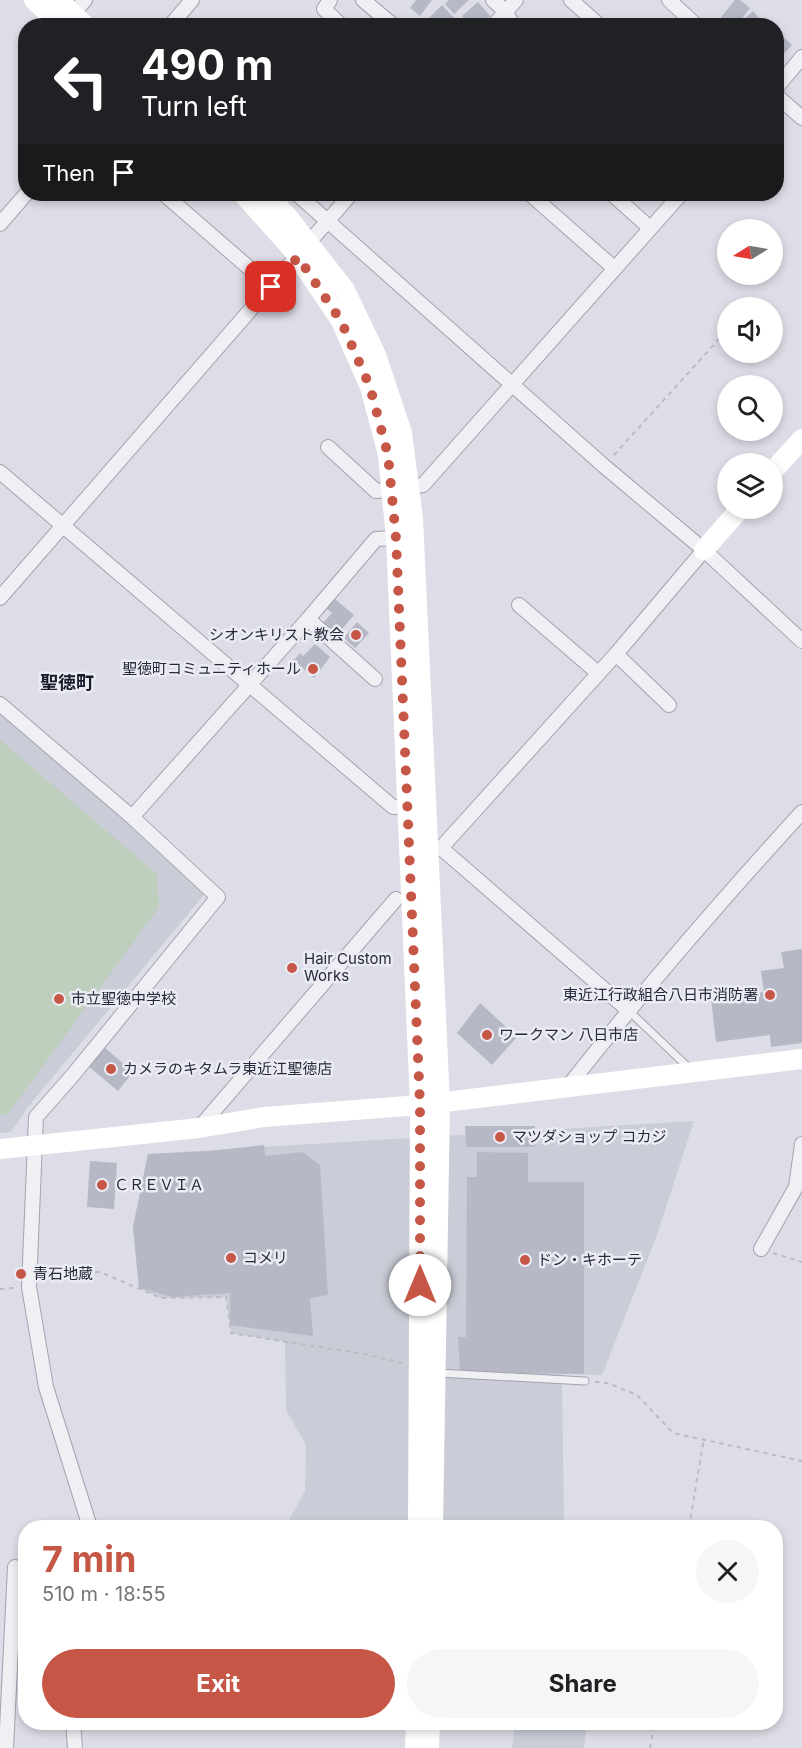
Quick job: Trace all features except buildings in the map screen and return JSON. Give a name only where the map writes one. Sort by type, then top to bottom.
[{"type":"street","points":[[34,0],[76,16]]},
{"type":"street","points":[[58,0],[76,16]]},
{"type":"street","points":[[177,18],[192,0]]},
{"type":"street","points":[[330,0],[324,9],[334,18]]},
{"type":"street","points":[[363,0],[384,18]]},
{"type":"street","points":[[493,0],[509,18]]},
{"type":"street","points":[[499,18],[516,0]]},
{"type":"street","points":[[571,0],[591,18]]},
{"type":"street","points":[[669,0],[688,18]]},
{"type":"street","points":[[784,79],[802,57]]},
{"type":"street","points":[[784,102],[802,118]]},
{"type":"street","points":[[0,224],[20,201]]},
{"type":"street","points":[[172,201],[271,287]]},
{"type":"street","points":[[250,201],[303,251]]},
{"type":"street","points":[[271,201],[303,251],[341,321],[370,387],[388,455],[413,518],[426,849],[440,1103],[428,1373],[418,1520]]},
{"type":"street","points":[[306,201],[604,466],[704,550],[802,641]]},
{"type":"street","points":[[0,598],[345,201]]},
{"type":"street","points":[[538,201],[614,268]]},
{"type":"street","points":[[620,201],[650,228]]},
{"type":"street","points":[[328,447],[376,491],[423,485],[675,201]]},
{"type":"street","points":[[783,460],[802,439]]},
{"type":"street","points":[[0,472],[393,807],[407,807]]},
{"type":"street","points":[[400,488],[396,538],[407,807],[426,849],[420,1105],[433,1520]]},
{"type":"street","points":[[426,849],[616,654],[731,519]]},
{"type":"street","points":[[132,817],[376,539],[396,538]]},
{"type":"street","points":[[519,605],[598,673]]},
{"type":"street","points":[[308,619],[375,679]]},
{"type":"street","points":[[616,654],[669,705]]},
{"type":"street","points":[[0,704],[132,817],[218,897],[73,1076],[36,1117],[29,1279],[46,1387],[88,1520]]},
{"type":"street","points":[[567,1088],[628,1010],[802,812]]},
{"type":"street","points":[[426,849],[628,1010]]},
{"type":"street","points":[[199,1128],[396,899]]},
{"type":"street","points":[[0,1149],[199,1128],[264,1117],[440,1103],[802,1059]]},
{"type":"street","points":[[761,1249],[796,1187],[802,1144]]},
{"type":"street","points":[[6,1748],[15,1567]]},
{"type":"street","points":[[74,1730],[75,1748]]},
{"type":"street","points":[[415,1748],[416,1730]]},
{"type":"street","points":[[429,1748],[430,1730]]},
{"type":"lane","points":[[628,1010],[693,1072]]},
{"type":"lane","points":[[428,1373],[585,1381]]},
{"type":"path","points":[[604,466],[717,341]]},
{"type":"path","points":[[761,1249],[802,1262]]},
{"type":"path","points":[[29,1279],[56,1272],[100,1272],[161,1298],[226,1297],[231,1333],[364,1354],[400,1362],[428,1373]]},
{"type":"path","points":[[585,1381],[608,1383],[637,1395],[673,1433],[802,1461]]},
{"type":"path","points":[[690,1520],[704,1438]]},
{"type":"path","points":[[650,1748],[653,1730]]},
{"type":"shaded area","name":"市立聖徳中学校","points":[[0,712],[207,891],[28,1107],[11,1132],[0,1133]]},
{"type":"shaded area","points":[[694,1121],[657,1235],[602,1375],[562,1374],[564,1520],[289,1520],[305,1491],[306,1445],[286,1410],[285,1342],[231,1333],[226,1297],[161,1298],[139,1288],[133,1227],[148,1154]]},
{"type":"shaded area","points":[[514,1730],[586,1730],[584,1748],[512,1748]]},
{"type":"green space","name":"市立聖徳中学校","points":[[0,740],[157,874],[159,907],[8,1114],[0,1115]]},
{"type":"place","name":"シオンキリスト教会","points":[[356,635]]},
{"type":"place","name":"聖徳町コミュニティホール","points":[[313,669]]},
{"type":"place","name":"Hair Custom Works","points":[[292,968]]},
{"type":"place","name":"東近江行政組合八日市消防署","points":[[770,995]]},
{"type":"place","name":"市立聖徳中学校","points":[[59,999]]},
{"type":"place","name":"ワークマン 八日市店","points":[[487,1035]]},
{"type":"place","name":"カメラのキタムラ東近江聖徳店","points":[[111,1069]]},
{"type":"place","name":"マツダショップ コカジ","points":[[500,1137]]},
{"type":"place","name":"ＣＲＥＶＩＡ","points":[[102,1185]]},
{"type":"place","name":"コメリ","points":[[231,1258]]},
{"type":"place","name":"ドン・キホーテ","points":[[525,1260]]},
{"type":"place","name":"青石地蔵","points":[[21,1274]]},
{"type":"district","name":"聖徳町","points":[[67,683]]},
{"type":"route","points":[[271,287],[298,257],[341,321],[370,387],[388,455],[396,538],[420,1105],[420,1285]]}]
